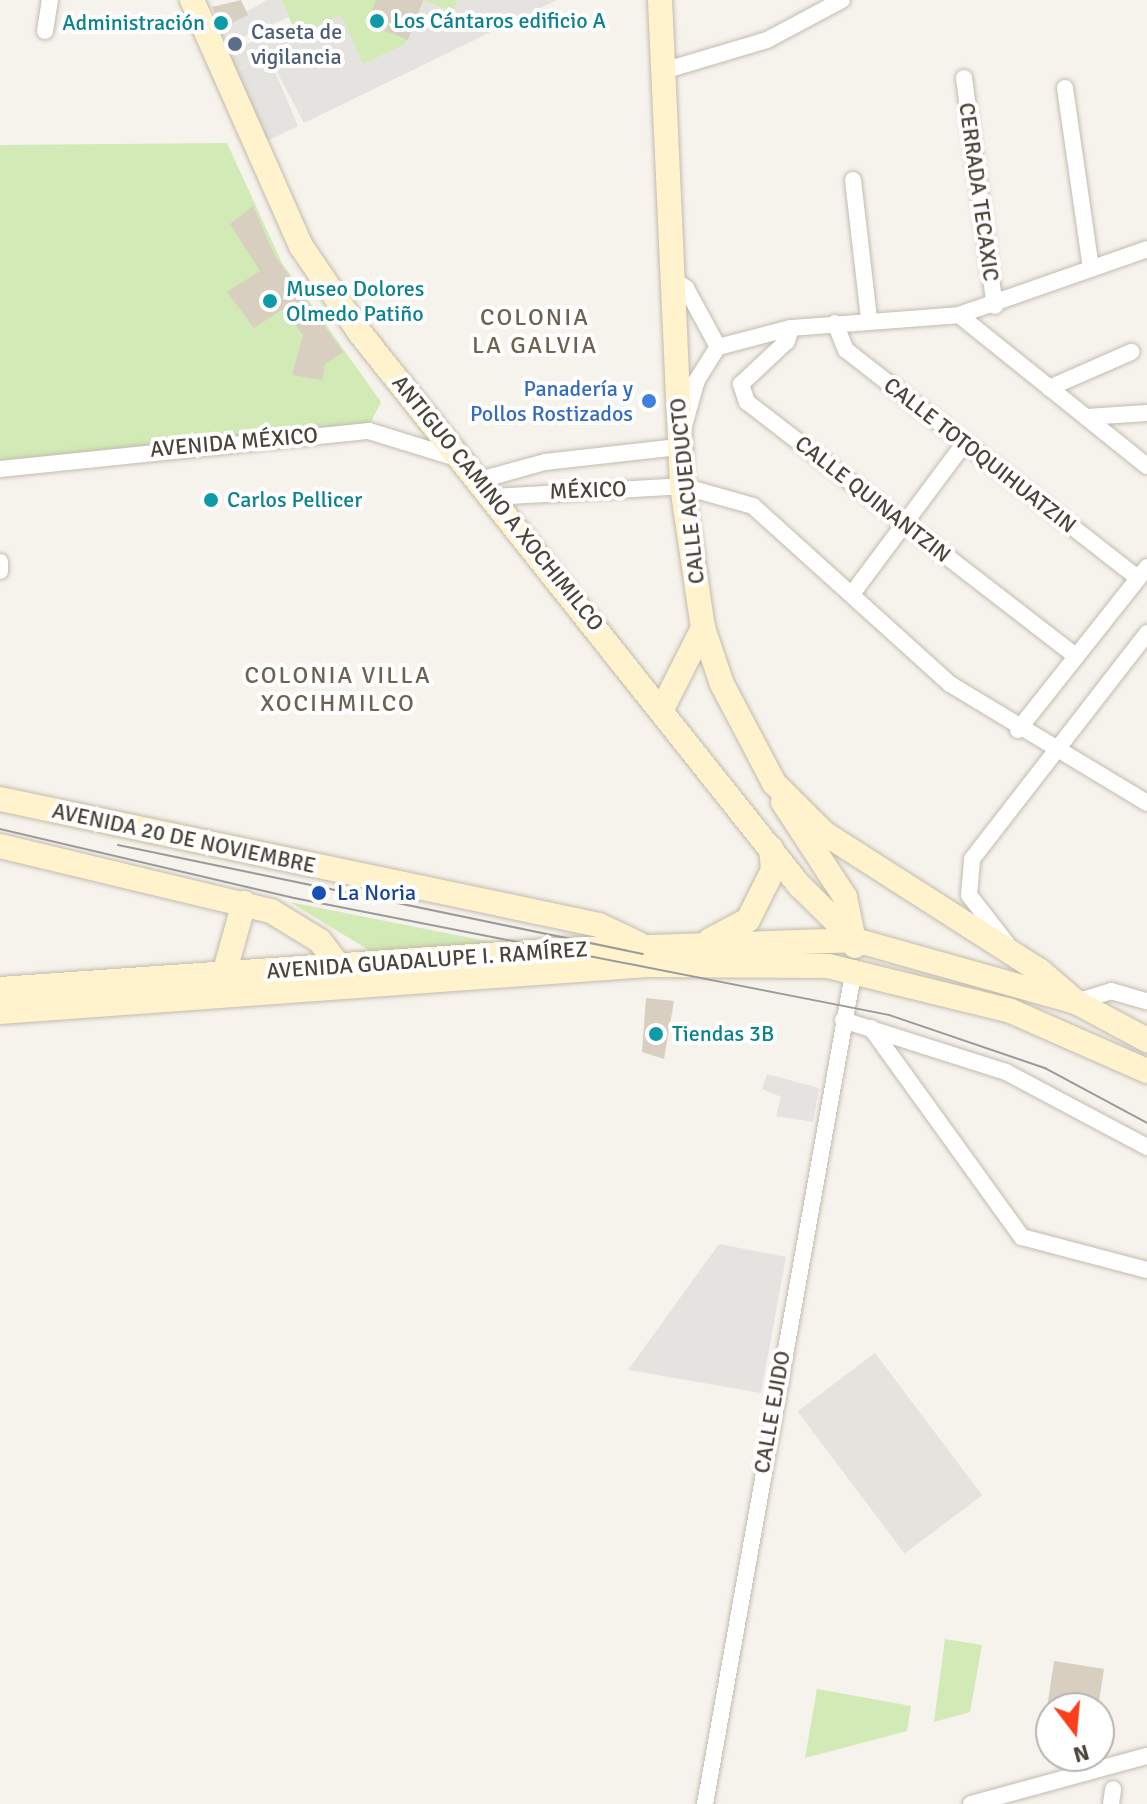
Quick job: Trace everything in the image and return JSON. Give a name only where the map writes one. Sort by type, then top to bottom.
[{"type":"main road","name":"ANTIGUO CAMINO A XOCHIMILCO","points":[[192,0],[301,246],[360,333],[663,707],[771,848],[855,940]]},
{"type":"main road","name":"CALLE ACUEDUCTO","points":[[660,0],[682,486],[703,628],[741,726],[774,783],[863,862],[1015,953],[1076,1002]]},
{"type":"main road","points":[[663,707],[703,628]]},
{"type":"main road","points":[[774,783],[845,897],[855,940],[854,968]]},
{"type":"main road","name":"AVENIDA 20 DE NOVIEMBRE","points":[[0,799],[599,925],[645,947]]},
{"type":"main road","points":[[0,846],[244,903],[310,932],[346,976]]},
{"type":"main road","points":[[700,944],[748,920],[773,870],[771,848]]},
{"type":"main road","points":[[224,974],[244,903]]},
{"type":"main road","points":[[855,940],[1076,1002],[1147,1040]]},
{"type":"main road","name":"AVENIDA GUADALUPE I. RAMÍREZ","points":[[0,1012],[645,947],[855,940]]},
{"type":"main road","name":"AVENIDA GUADALUPE I. RAMÍREZ","points":[[0,989],[224,974],[346,976],[682,963],[854,968],[1041,1021],[1147,1071]]},
{"type":"street","points":[[45,31],[50,0]]},
{"type":"street","points":[[663,71],[767,40],[842,0]]},
{"type":"street","name":"CERRADA TECAXIC","points":[[964,78],[995,306]]},
{"type":"street","points":[[1065,88],[1091,268]]},
{"type":"street","points":[[853,180],[869,319]]},
{"type":"street","points":[[480,480],[545,462],[678,447],[697,380],[718,347],[791,328],[869,319],[959,315],[995,306],[1147,249]]},
{"type":"street","points":[[672,279],[686,288],[718,347]]},
{"type":"street","points":[[959,315],[1147,466]]},
{"type":"street","name":"CALLE TOTOQUIHUATZIN","points":[[835,323],[846,350],[964,444],[1142,572]]},
{"type":"street","name":"CALLE QUINANTZIN","points":[[791,328],[741,392],[902,522],[1076,656]]},
{"type":"street","points":[[1049,388],[1131,352]]},
{"type":"street","points":[[1086,417],[1147,413]]},
{"type":"street","name":"AVENIDA MÉXICO","points":[[0,469],[369,431],[480,480]]},
{"type":"street","points":[[852,594],[902,522],[964,444]]},
{"type":"street","name":"MÉXICO","points":[[480,480],[682,486],[753,506],[852,594],[924,664],[1018,730],[1147,803]]},
{"type":"street","points":[[0,562],[0,571]]},
{"type":"street","points":[[1018,730],[1142,572]]},
{"type":"street","points":[[1015,953],[969,895],[965,873],[1147,633]]},
{"type":"street","name":"CALLE EJIDO","points":[[705,1804],[854,968]]},
{"type":"street","points":[[1076,1002],[1111,991],[1147,1001]]},
{"type":"street","points":[[843,1020],[1006,1072],[1077,1103],[1147,1147]]},
{"type":"street","points":[[871,1028],[1022,1237],[1147,1270]]},
{"type":"street","points":[[971,1804],[1147,1756]]},
{"type":"shaded area","points":[[267,0],[282,0],[289,17],[222,47],[214,30]]},
{"type":"shaded area","points":[[458,0],[557,0],[304,123],[268,55],[298,126],[265,142],[233,72],[249,65],[233,71],[225,54],[292,24],[297,35],[341,15],[363,64],[406,44],[424,1],[453,12]]},
{"type":"shaded area","points":[[767,1074],[819,1088],[813,1122],[776,1116],[781,1097],[762,1089]]},
{"type":"shaded area","points":[[719,1244],[786,1257],[761,1393],[628,1370]]},
{"type":"shaded area","points":[[875,1353],[982,1495],[905,1554],[798,1411]]},
{"type":"green space","points":[[282,0],[458,0],[453,12],[424,1],[406,44],[362,65],[296,35]]},
{"type":"green space","points":[[227,143],[282,263],[381,402],[364,436],[0,471],[0,145]]},
{"type":"green space","points":[[290,902],[516,947],[372,952]]},
{"type":"green space","points":[[945,1639],[982,1645],[970,1712],[934,1722]]},
{"type":"green space","points":[[817,1689],[911,1706],[907,1731],[805,1758]]},
{"type":"building","name":"Administración","points":[[241,0],[248,15],[221,28],[212,7]]},
{"type":"building","name":"Los Cántaros edificio A","points":[[376,0],[423,0],[408,40],[367,24]]},
{"type":"building","name":"Museo Dolores Olmedo Patiño","points":[[253,206],[275,256],[343,352],[325,364],[322,380],[292,375],[303,335],[283,309],[254,328],[227,292],[260,271],[230,224]]},
{"type":"building","name":"Tiendas 3B","points":[[646,998],[674,1001],[664,1059],[642,1052]]},
{"type":"building","points":[[1054,1661],[1104,1669],[1100,1692],[1049,1692]]},
{"type":"tram line","points":[[0,829],[294,898],[889,1015],[1045,1068],[1147,1123]]},
{"type":"tram line","points":[[118,845],[643,954]]},
{"type":"place","name":"Los Cántaros edificio A","points":[[377,21]]},
{"type":"place","name":"Administración","points":[[221,23]]},
{"type":"place","name":"Caseta de vigilancia","points":[[235,44]]},
{"type":"place","name":"Museo Dolores Olmedo Patiño","points":[[270,301]]},
{"type":"place","name":"Panadería y Pollos Rostizados","points":[[649,401]]},
{"type":"place","name":"Carlos Pellicer","points":[[211,500]]},
{"type":"place","name":"La Noria","points":[[319,893]]},
{"type":"place","name":"Tiendas 3B","points":[[656,1034]]},
{"type":"district","name":"COLONIA LA GALVIA","points":[[535,332]]},
{"type":"district","name":"COLONIA VILLA XOCIHMILCO","points":[[338,690]]}]
